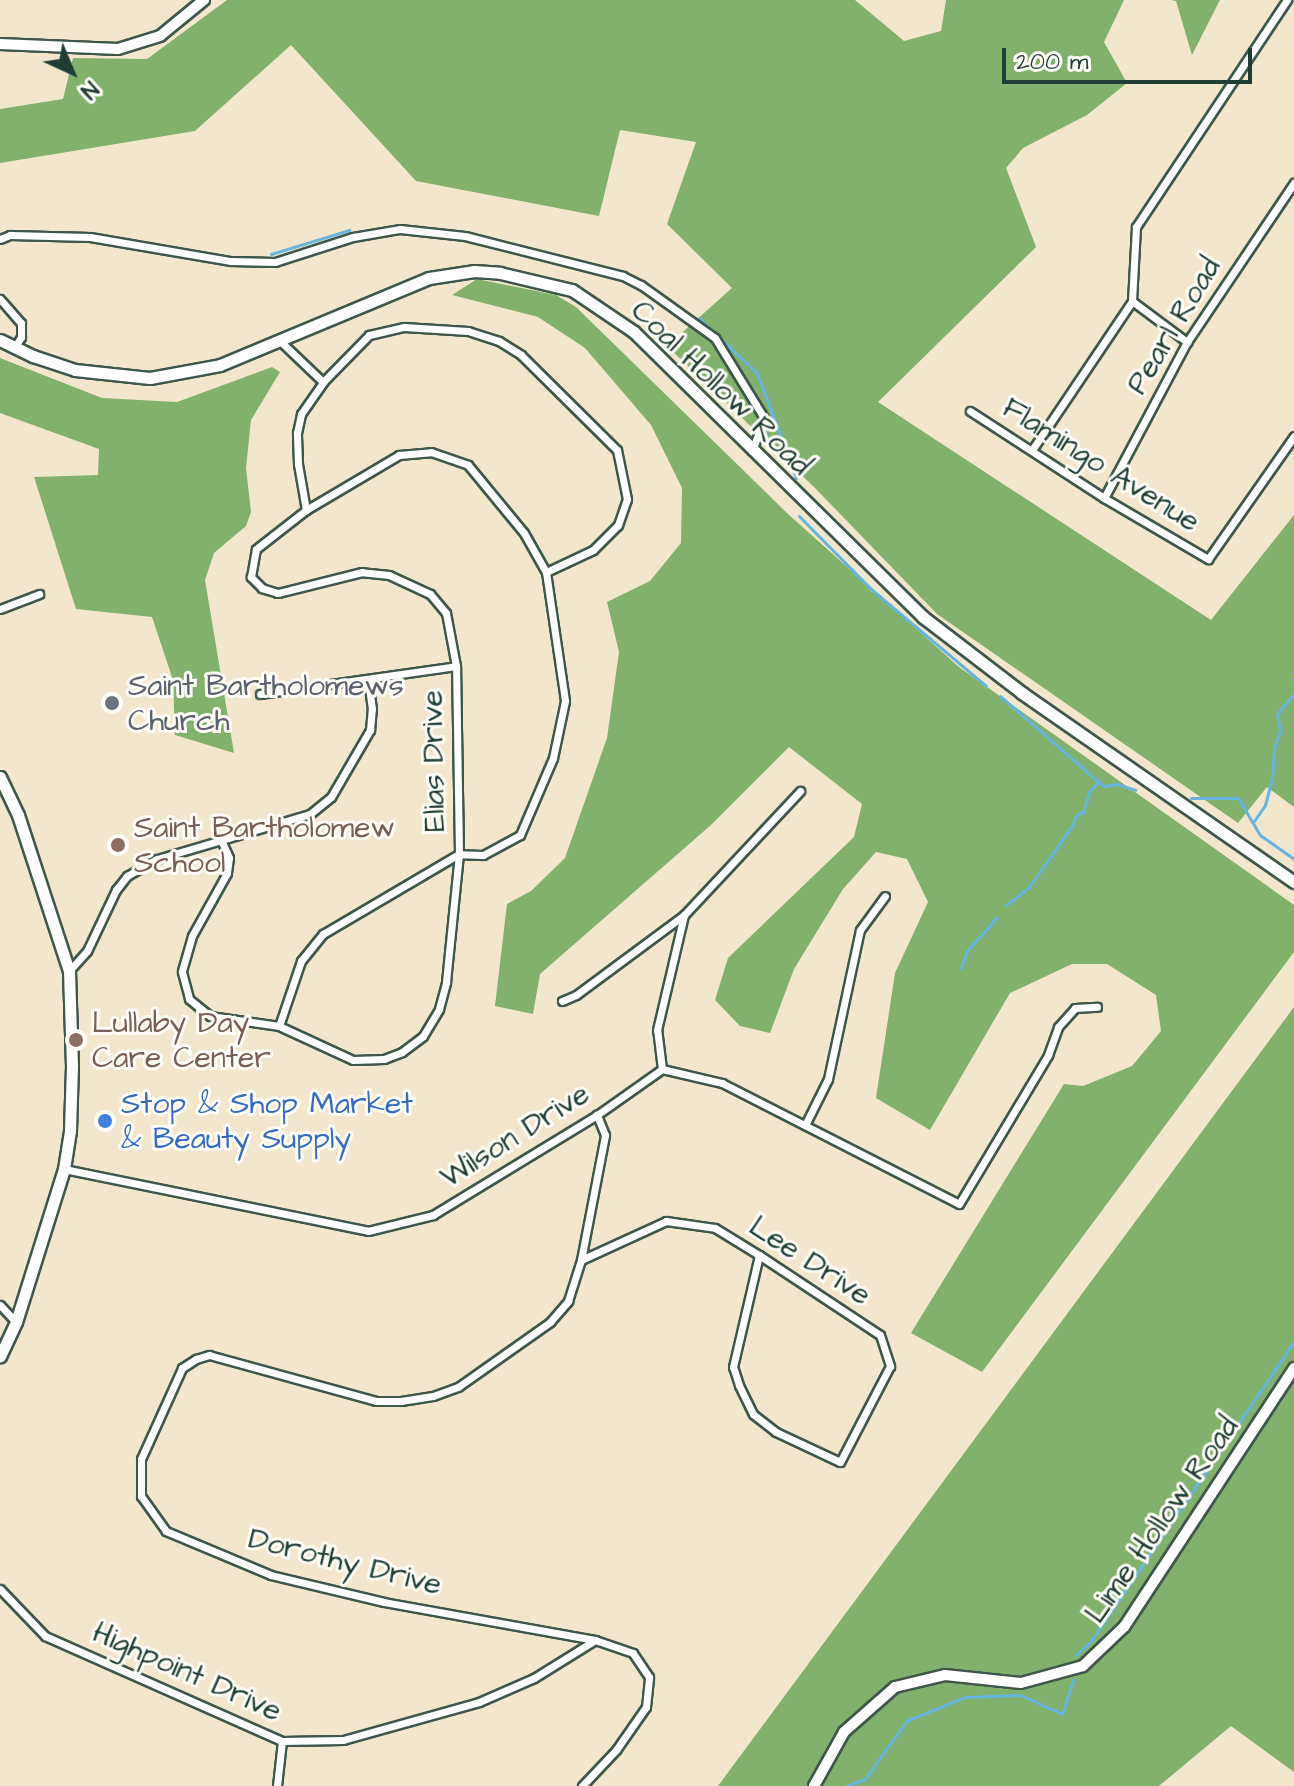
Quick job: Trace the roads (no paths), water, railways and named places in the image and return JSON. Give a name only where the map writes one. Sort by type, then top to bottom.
[{"type":"main road","name":"Coal Hollow Road","points":[[0,340],[75,370],[150,378],[220,365],[429,278],[474,271],[550,282],[592,300],[614,316],[887,584],[947,636],[1095,744],[1294,882]]},
{"type":"main road","points":[[0,777],[18,815],[69,971],[71,1115],[64,1169],[16,1322],[0,1356]]},
{"type":"street","points":[[0,44],[118,49],[160,36],[204,0]]},
{"type":"street","points":[[1032,450],[1132,301],[1136,227],[1287,0]]},
{"type":"street","name":"Pearl Road","points":[[1104,498],[1187,342],[1294,183]]},
{"type":"street","points":[[0,239],[10,235],[90,237],[231,261],[275,262],[353,237],[400,229],[465,236],[623,276],[641,285],[715,338],[764,418],[752,451]]},
{"type":"street","points":[[0,299],[21,323],[21,337],[14,348]]},
{"type":"street","points":[[1132,301],[1187,342]]},
{"type":"street","points":[[306,510],[300,480],[297,433],[301,414],[323,382],[369,335],[404,327],[468,331],[499,341],[521,355],[617,450],[627,499],[618,525],[593,550],[546,572]]},
{"type":"street","points":[[280,341],[323,382]]},
{"type":"street","name":"Flamingo Avenue","points":[[970,411],[1104,498],[1208,559],[1294,436]]},
{"type":"street","name":"Elias Drive","points":[[431,452],[468,465],[524,533],[546,572],[565,701],[553,758],[520,835],[483,855],[459,854],[456,666],[446,613],[430,594],[408,581],[362,572],[278,593],[262,588],[251,577],[256,549],[306,510],[399,455],[431,452]]},
{"type":"street","points":[[0,609],[39,594]]},
{"type":"street","points":[[260,694],[456,666]]},
{"type":"street","points":[[69,971],[87,951],[116,890],[127,876],[157,859],[310,814],[331,797],[370,730],[372,709],[368,680]]},
{"type":"street","points":[[562,1001],[576,995],[684,915],[800,791]]},
{"type":"street","points":[[222,842],[229,858],[227,873],[192,936],[182,972],[189,999],[210,1016],[279,1026],[353,1060],[384,1059],[402,1052],[423,1036],[439,1009],[446,982],[459,854]]},
{"type":"street","points":[[279,1026],[301,961],[323,934],[459,854]]},
{"type":"street","points":[[805,1125],[828,1079],[860,930],[885,896]]},
{"type":"street","points":[[684,915],[657,1030],[662,1069],[722,1083],[959,1204],[1048,1055],[1058,1027],[1075,1008],[1097,1007]]},
{"type":"street","name":"Wilson Drive","points":[[64,1169],[368,1231],[433,1215],[597,1115],[662,1069]]},
{"type":"street","name":"Dorothy Drive","points":[[582,1786],[616,1750],[646,1707],[649,1677],[633,1653],[595,1640],[384,1602],[271,1575],[166,1531],[141,1496],[141,1459],[182,1368],[196,1359],[209,1355],[376,1401],[433,1396],[458,1387],[550,1322],[568,1301],[581,1260],[605,1135],[597,1115]]},
{"type":"street","name":"Lee Drive","points":[[581,1260],[666,1221],[715,1228],[759,1255],[880,1335],[890,1366],[840,1462],[776,1432],[753,1414],[739,1385],[733,1367],[759,1255]]},
{"type":"street","points":[[0,1305],[16,1322]]},
{"type":"street","name":"Lime Hollow Road","points":[[814,1786],[844,1732],[895,1687],[945,1675],[1021,1683],[1083,1666],[1124,1627],[1294,1368]]},
{"type":"street","name":"Highpoint Drive","points":[[0,1590],[45,1636],[282,1741],[343,1740],[479,1702],[534,1678],[595,1640]]},
{"type":"street","points":[[277,1786],[282,1741]]},
{"type":"waterway","points":[[271,254],[349,230]]},
{"type":"waterway","points":[[699,318],[757,373],[796,478]]},
{"type":"waterway","points":[[799,516],[871,589],[986,686]]},
{"type":"waterway","points":[[1254,821],[1265,805],[1272,778],[1274,748],[1280,731],[1277,714],[1294,692]]},
{"type":"waterway","points":[[1000,696],[1103,786],[1117,784],[1135,790]]},
{"type":"waterway","points":[[1006,905],[1029,887],[1073,824],[1076,815],[1083,812],[1089,792],[1099,781]]},
{"type":"waterway","points":[[1191,798],[1238,798],[1260,835],[1294,859]]},
{"type":"waterway","points":[[961,968],[967,951],[997,917]]},
{"type":"waterway","points":[[1076,1655],[1091,1641],[1294,1341]]},
{"type":"waterway","points":[[846,1786],[865,1779],[906,1721],[965,1697],[1020,1695],[1062,1714],[1073,1680]]},
{"type":"place","name":"Saint Bartholomews Church","points":[[112,703]]},
{"type":"place","name":"Saint Bartholomew School","points":[[118,845]]},
{"type":"place","name":"Lullaby Day Care Center","points":[[76,1040]]},
{"type":"place","name":"Stop & Shop Market & Beauty Supply","points":[[105,1121]]}]
